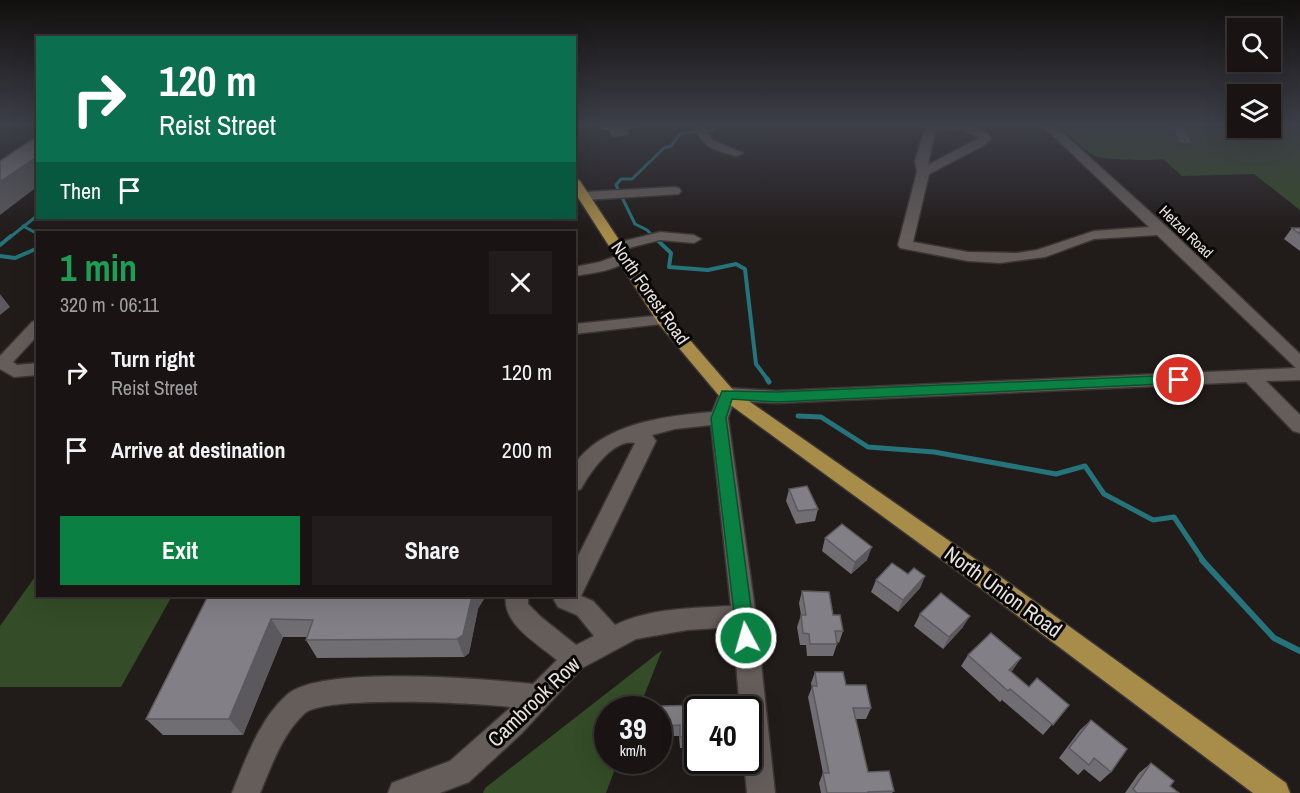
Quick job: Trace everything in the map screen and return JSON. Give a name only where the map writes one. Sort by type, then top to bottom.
[{"type":"main road","name":"North Forest Road","points":[[578,187],[664,320],[727,394]]},
{"type":"main road","name":"North Union Road","points":[[727,394],[999,589],[1276,793]]},
{"type":"street","points":[[921,162],[923,172],[905,245],[976,258],[1012,258],[1048,252],[1076,240],[1099,234],[1163,231]]},
{"type":"street","points":[[923,172],[943,162]]},
{"type":"street","name":"Hetzel Road","points":[[1087,162],[1163,231],[1300,364]]},
{"type":"street","points":[[578,187],[610,194],[675,191]]},
{"type":"street","points":[[576,272],[604,266],[621,252],[653,238],[694,238]]},
{"type":"street","points":[[576,329],[664,320]]},
{"type":"street","points":[[30,340],[3,363],[14,371],[36,369]]},
{"type":"street","points":[[761,793],[744,616],[718,418],[727,394],[777,397],[1300,374]]},
{"type":"street","points":[[1250,376],[1300,426]]},
{"type":"street","points":[[576,479],[585,463],[601,446],[635,433],[675,422],[718,418]]},
{"type":"street","points":[[576,576],[646,441],[635,433]]},
{"type":"street","points":[[517,597],[516,608],[532,625],[575,659]]},
{"type":"street","points":[[569,597],[585,608],[612,639]]},
{"type":"street","name":"Cambrook Row","points":[[402,793],[459,772],[512,725],[575,659],[612,639],[632,629],[687,619],[744,616]]},
{"type":"street","points":[[246,793],[269,738],[298,702],[331,691],[467,689],[538,697]]},
{"type":"green space","points":[[1166,162],[1300,162],[1300,210],[1254,174],[1182,176]]},
{"type":"green space","points":[[36,575],[36,597],[171,597],[121,687],[0,687],[0,626]]},
{"type":"green space","points":[[662,650],[644,696],[603,696]]},
{"type":"green space","points":[[594,703],[594,774],[613,774],[606,793],[483,793],[485,788]]},
{"type":"building","points":[[0,162],[29,162],[0,182]]},
{"type":"building","points":[[1292,228],[1300,228],[1300,234]]},
{"type":"building","points":[[807,486],[818,509],[798,511],[789,489]]},
{"type":"building","points":[[842,524],[872,547],[855,562],[825,538]]},
{"type":"building","points":[[892,563],[908,574],[914,568],[925,576],[903,600],[876,580]]},
{"type":"building","points":[[802,591],[829,592],[833,615],[840,615],[843,631],[835,631],[837,644],[810,644],[809,634],[803,633],[801,615],[806,615]]},
{"type":"building","points":[[941,593],[970,616],[949,637],[920,614]]},
{"type":"building","points":[[207,597],[472,597],[463,635],[457,639],[306,640],[313,620],[271,619],[229,719],[146,719]]},
{"type":"building","points":[[991,633],[1021,658],[1009,670],[1029,687],[1037,678],[1069,705],[1053,725],[1010,689],[1008,691],[968,655]]},
{"type":"building","points":[[815,672],[843,672],[846,685],[866,685],[871,708],[853,708],[868,772],[889,771],[894,791],[827,793],[823,773],[829,773],[812,686],[817,686]]},
{"type":"building","points":[[684,705],[684,737],[680,737],[680,725],[672,725],[672,706]]},
{"type":"building","points":[[1091,720],[1127,749],[1111,772],[1094,758],[1089,765],[1069,748]]},
{"type":"building","points":[[1151,763],[1174,781],[1170,786],[1179,793],[1137,793],[1133,789]]},
{"type":"waterway","points":[[650,162],[632,179],[621,179],[616,185],[635,224],[653,236]]},
{"type":"waterway","points":[[24,226],[36,217]]},
{"type":"waterway","points":[[9,238],[24,226]]},
{"type":"waterway","points":[[24,226],[36,233]]},
{"type":"waterway","points":[[0,245],[11,236]]},
{"type":"waterway","points":[[653,236],[671,253],[669,267],[708,270],[736,264],[745,269],[756,364],[768,380]]},
{"type":"waterway","points":[[0,256],[15,258],[36,249]]},
{"type":"waterway","points":[[798,416],[821,417],[868,447],[934,452],[1056,474],[1085,466],[1104,494],[1153,520],[1174,517],[1204,562]]},
{"type":"waterway","points":[[1202,560],[1274,638],[1300,651]]},
{"type":"route","points":[[746,638],[718,418],[727,394],[777,397],[1179,380]]}]
